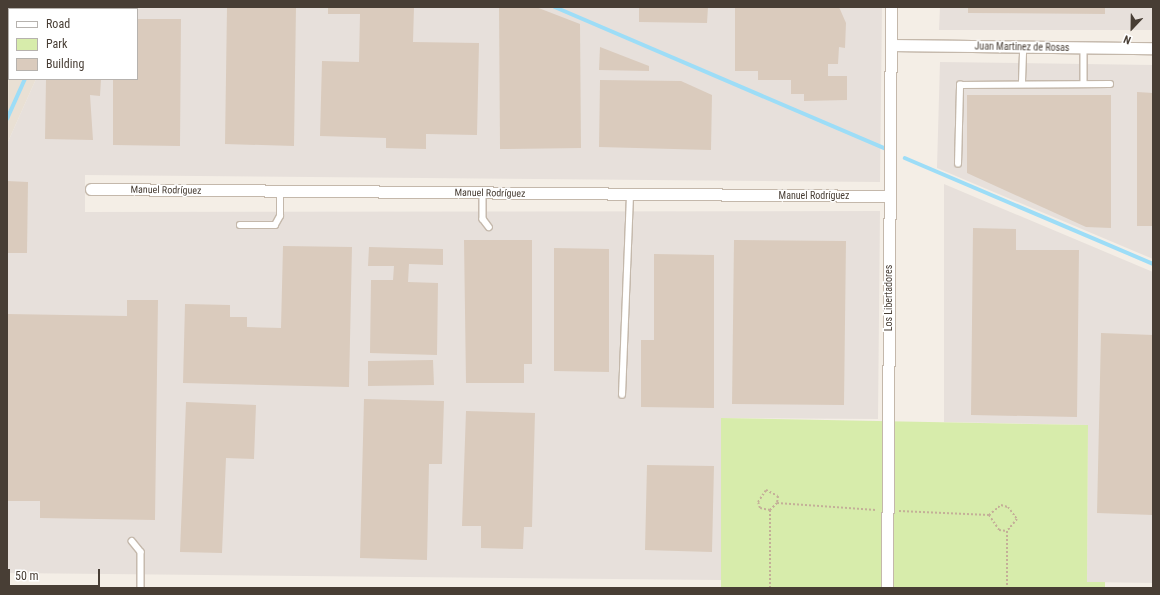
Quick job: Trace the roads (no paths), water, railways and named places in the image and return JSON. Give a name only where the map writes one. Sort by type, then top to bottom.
[{"type":"street","name":"Los Libertadores","points":[[887,588],[891,7]]},
{"type":"street","name":"Juan Martinez de Rosas","points":[[891,46],[1153,48]]},
{"type":"street","name":"Manuel Rodríguez","points":[[91,189],[890,196]]},
{"type":"lane","points":[[1022,82],[1023,47]]},
{"type":"lane","points":[[1084,47],[1084,84]]},
{"type":"lane","points":[[958,164],[960,85],[1022,82],[1110,84]]},
{"type":"lane","points":[[240,225],[274,225],[280,216],[280,191]]},
{"type":"lane","points":[[483,192],[482,219],[489,227]]},
{"type":"lane","points":[[622,395],[630,194]]},
{"type":"lane","points":[[132,541],[141,552],[141,588]]},
{"type":"waterway","points":[[555,7],[884,148]]},
{"type":"waterway","points":[[7,119],[25,80]]},
{"type":"waterway","points":[[905,158],[1153,264]]}]
